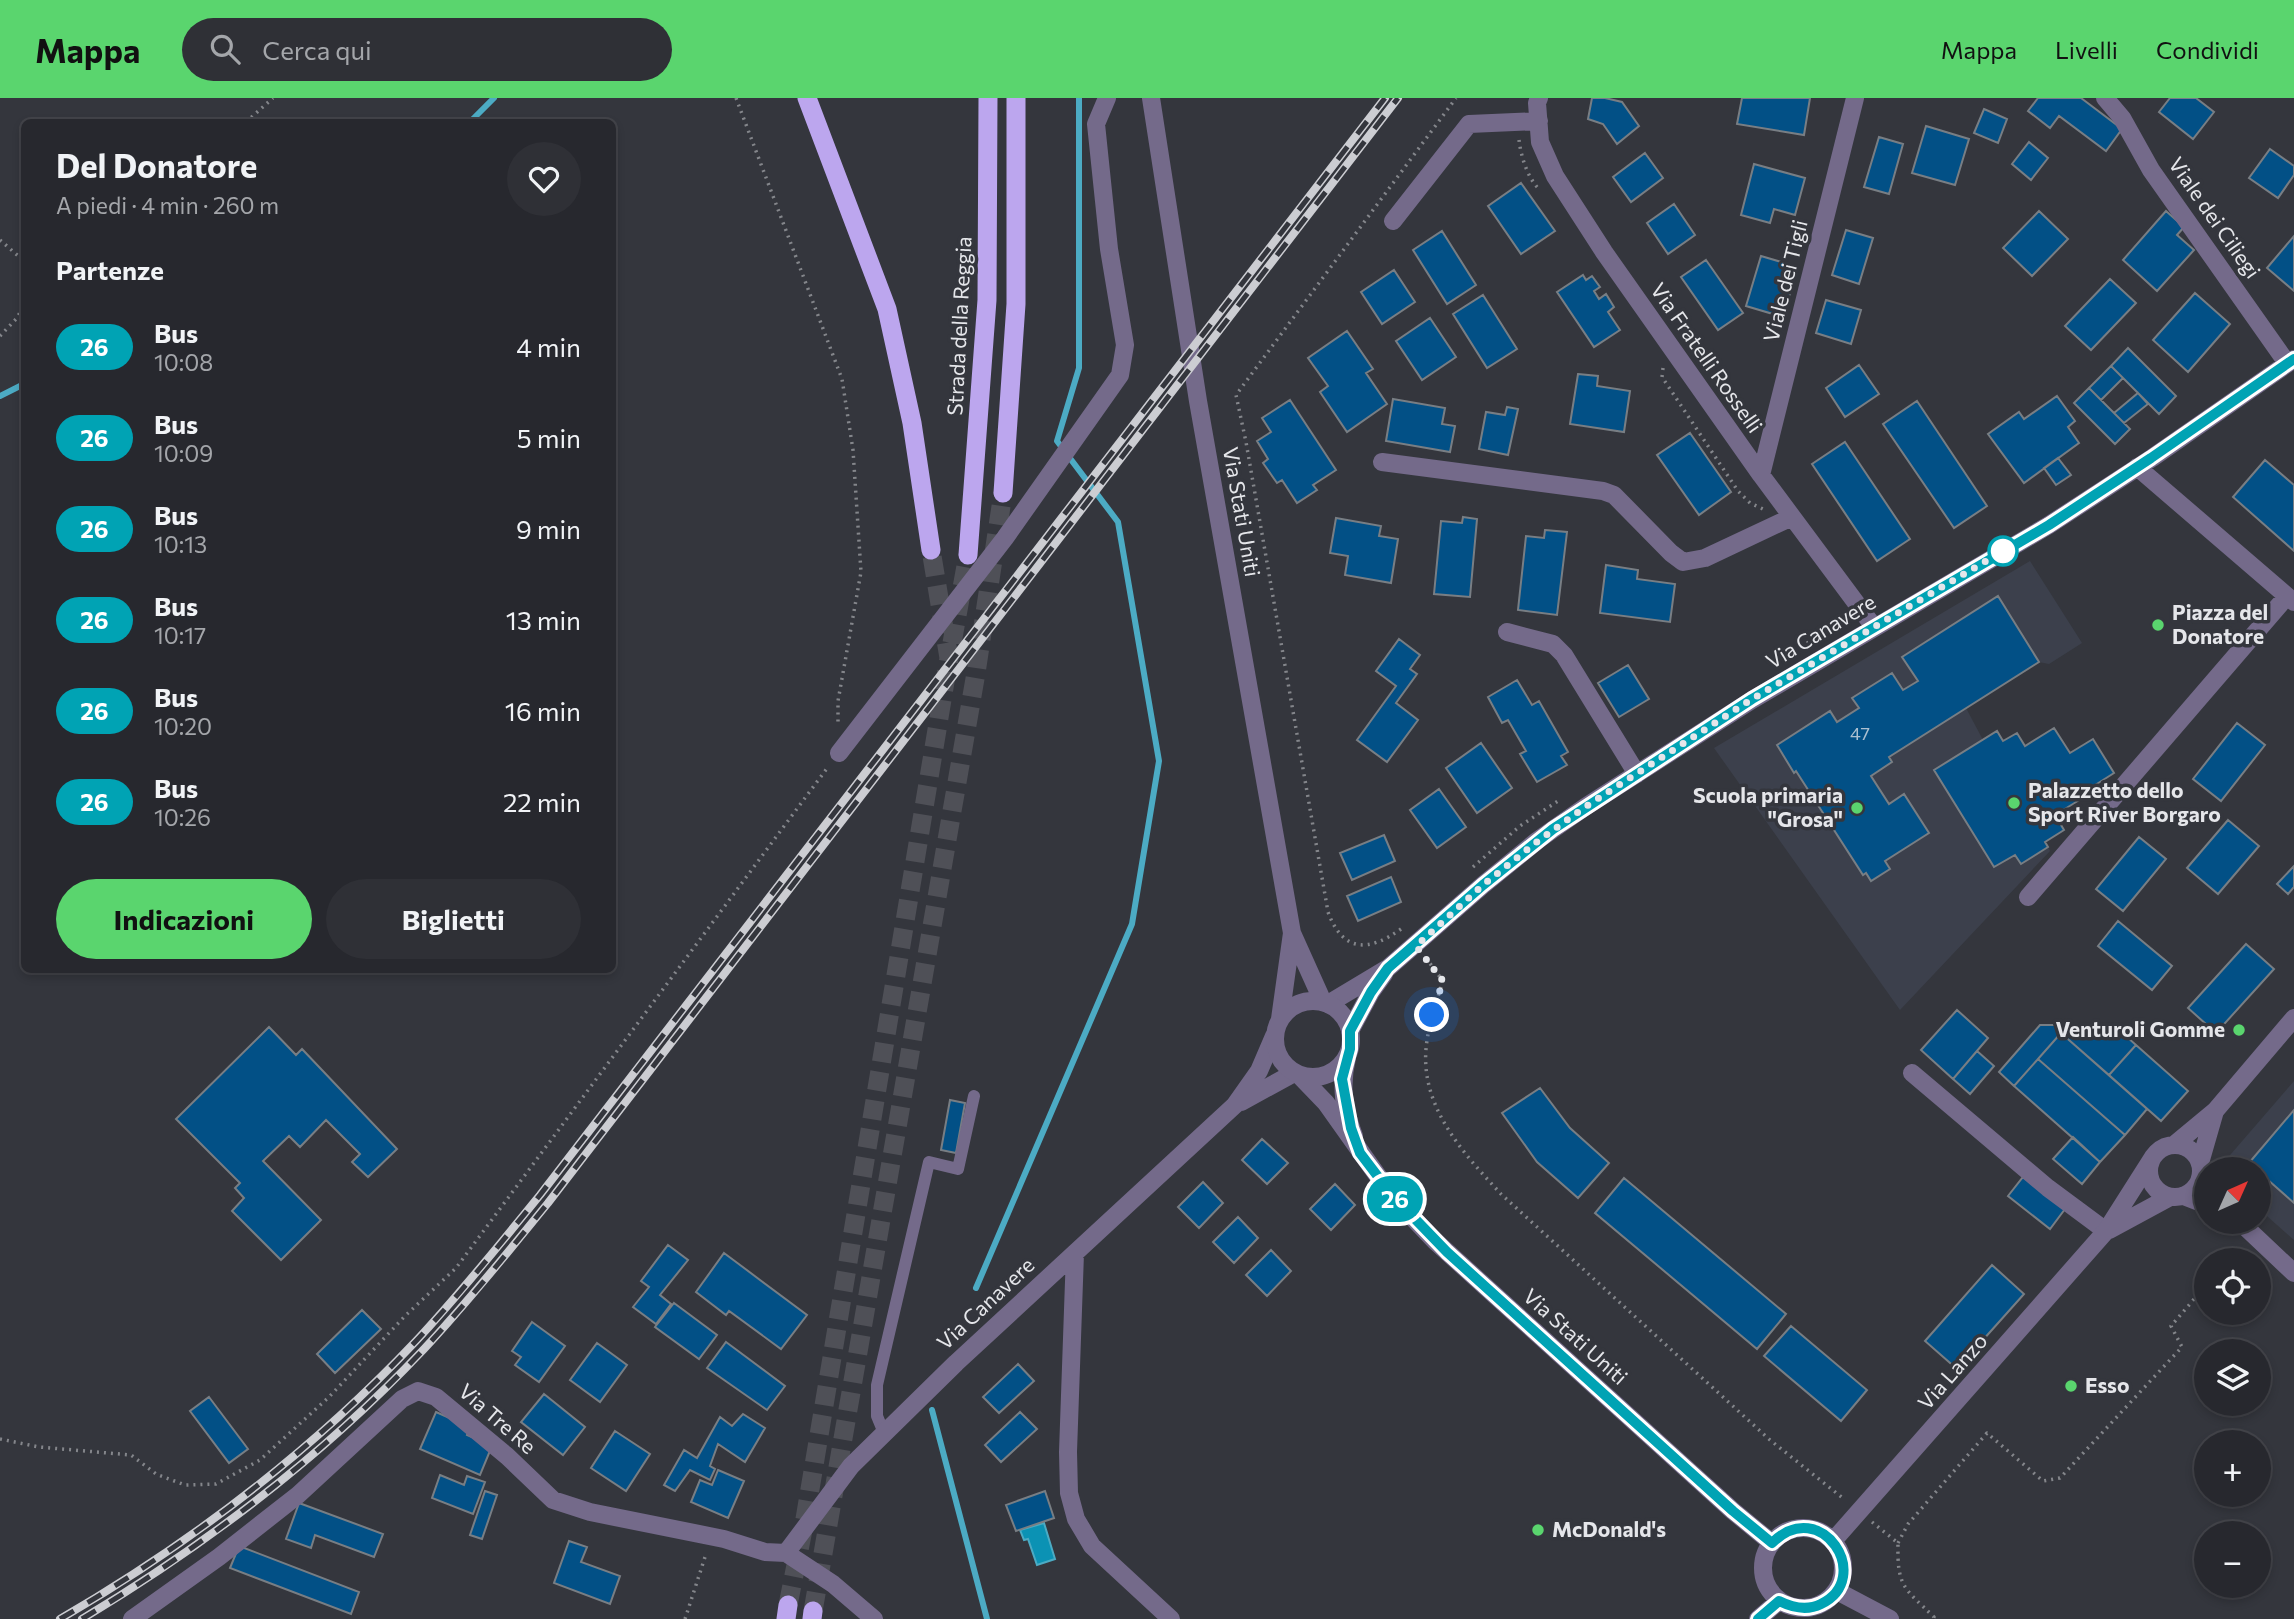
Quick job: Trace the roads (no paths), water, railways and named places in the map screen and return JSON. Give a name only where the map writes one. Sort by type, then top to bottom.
[{"type":"highway","points":[[807,98],[887,309],[912,424],[931,550]]},
{"type":"highway","name":"Strada della Reggia","points":[[968,555],[987,300],[988,98]]},
{"type":"highway","points":[[1003,493],[1016,304],[1016,98]]},
{"type":"street","points":[[839,753],[1005,538],[1120,375],[1125,345],[1109,249],[1096,124],[1107,98]]},
{"type":"street","name":"Via Stati Uniti","points":[[1151,98],[1198,401],[1293,933],[1325,1003]]},
{"type":"street","name":"Via Fratelli Rosselli","points":[[1539,98],[1539,142],[1555,176],[1604,252],[1761,475],[1874,627]]},
{"type":"street","name":"Viale dei Tigli","points":[[1761,475],[1855,98]]},
{"type":"street","name":"Viale dei Ciliegi","points":[[2105,98],[2122,118],[2151,170],[2291,361]]},
{"type":"street","points":[[1392,221],[1469,124],[1539,121]]},
{"type":"street","name":"Via Canavere","points":[[1325,1003],[1388,968],[1538,841],[1637,774],[1752,699],[2049,525],[2291,361]]},
{"type":"street","points":[[1382,462],[1603,491],[1614,495],[1683,562],[1705,558],[1792,517]]},
{"type":"street","points":[[2028,897],[2290,599],[2137,467]]},
{"type":"street","points":[[1507,632],[1553,644],[1564,655],[1637,774]]},
{"type":"street","name":"Via Stati Uniti","points":[[1277,1027],[1293,933]]},
{"type":"street","name":"Via Canavere","points":[[1350,1031],[1371,992],[1388,968]]},
{"type":"street","points":[[1299,1003],[1325,1003],[1341,1013],[1350,1031],[1347,1057],[1340,1066],[1321,1077],[1297,1074],[1280,1060],[1275,1048],[1277,1027],[1288,1010],[1299,1003]]},
{"type":"street","points":[[2174,1145],[2215,1111],[2294,1017]]},
{"type":"street","name":"Via Canavere","points":[[786,1553],[851,1466],[884,1433],[1234,1105],[1259,1071],[1277,1027]]},
{"type":"street","name":"Via Stati Uniti","points":[[1347,1057],[1342,1079],[1345,1105],[1360,1153]]},
{"type":"street","points":[[1912,1073],[2038,1180],[2106,1231]]},
{"type":"street","name":"Via Stati Uniti","points":[[1297,1074],[1326,1103],[1392,1195],[1435,1241],[1733,1511],[1772,1543]]},
{"type":"street","name":"Via Canavere","points":[[1234,1105],[1297,1074]]},
{"type":"street","points":[[2206,1157],[2215,1111]]},
{"type":"street","points":[[2194,1202],[2162,1194],[2151,1182],[2149,1165],[2153,1157],[2165,1147],[2174,1145],[2187,1148],[2196,1157]]},
{"type":"street","name":"Via Lanzo","points":[[1833,1541],[2106,1231],[2153,1157]]},
{"type":"street","points":[[2177,1197],[2194,1188]]},
{"type":"street","name":"Via Lanzo","points":[[2106,1231],[2177,1197]]},
{"type":"street","points":[[2253,1234],[2294,1273]]},
{"type":"street","points":[[1075,1253],[1068,1439],[1069,1493],[1076,1519],[1092,1546],[1171,1619]]},
{"type":"street","name":"Via Tre Re","points":[[132,1619],[219,1558],[288,1503],[402,1399],[418,1391],[436,1397],[507,1456],[553,1500],[590,1512],[712,1537],[765,1552],[786,1553],[833,1584],[874,1619]]},
{"type":"street","points":[[1802,1528],[1819,1531],[1833,1541],[1843,1560],[1844,1571],[1837,1591],[1825,1602],[1810,1608],[1794,1608],[1779,1601],[1766,1584],[1764,1573],[1763,1562],[1772,1543],[1786,1532],[1802,1528]]},
{"type":"street","points":[[1837,1591],[1890,1619]]},
{"type":"street","points":[[1758,1619],[1779,1601]]},
{"type":"lane","points":[[884,1433],[877,1416],[877,1385],[929,1162],[958,1169],[974,1096]]},
{"type":"water","points":[[1044,1523],[1055,1559],[1037,1565],[1028,1539],[1024,1540],[1020,1530]]},
{"type":"waterway","points":[[473,119],[494,98]]},
{"type":"waterway","points":[[976,1288],[1132,924],[1159,761],[1118,522],[1057,441],[1079,368],[1079,98]]},
{"type":"waterway","points":[[0,396],[21,386]]},
{"type":"waterway","points":[[932,1410],[987,1619]]},
{"type":"tunnel","points":[[813,1611],[976,673],[1003,493]]},
{"type":"tunnel","points":[[788,1605],[804,1525],[949,658],[931,550]]},
{"type":"tunnel","points":[[952,643],[968,555]]},
{"type":"railway","points":[[60,1619],[109,1590],[203,1527],[292,1457],[376,1381],[480,1269],[540,1195],[1385,98]]},
{"type":"railway","points":[[82,1619],[219,1529],[305,1461],[386,1388],[488,1277],[548,1203],[1398,98]]},
{"type":"place","name":"Piazza del Donatore","points":[[2158,625]]},
{"type":"place","name":"Palazzetto dello Sport River Borgaro","points":[[2014,803]]},
{"type":"place","name":"Scuola primaria \"Grosa\"","points":[[1857,808]]},
{"type":"place","name":"Venturoli Gomme","points":[[2239,1030]]},
{"type":"place","name":"Esso","points":[[2071,1386]]},
{"type":"place","name":"McDonald's","points":[[1538,1530]]}]
